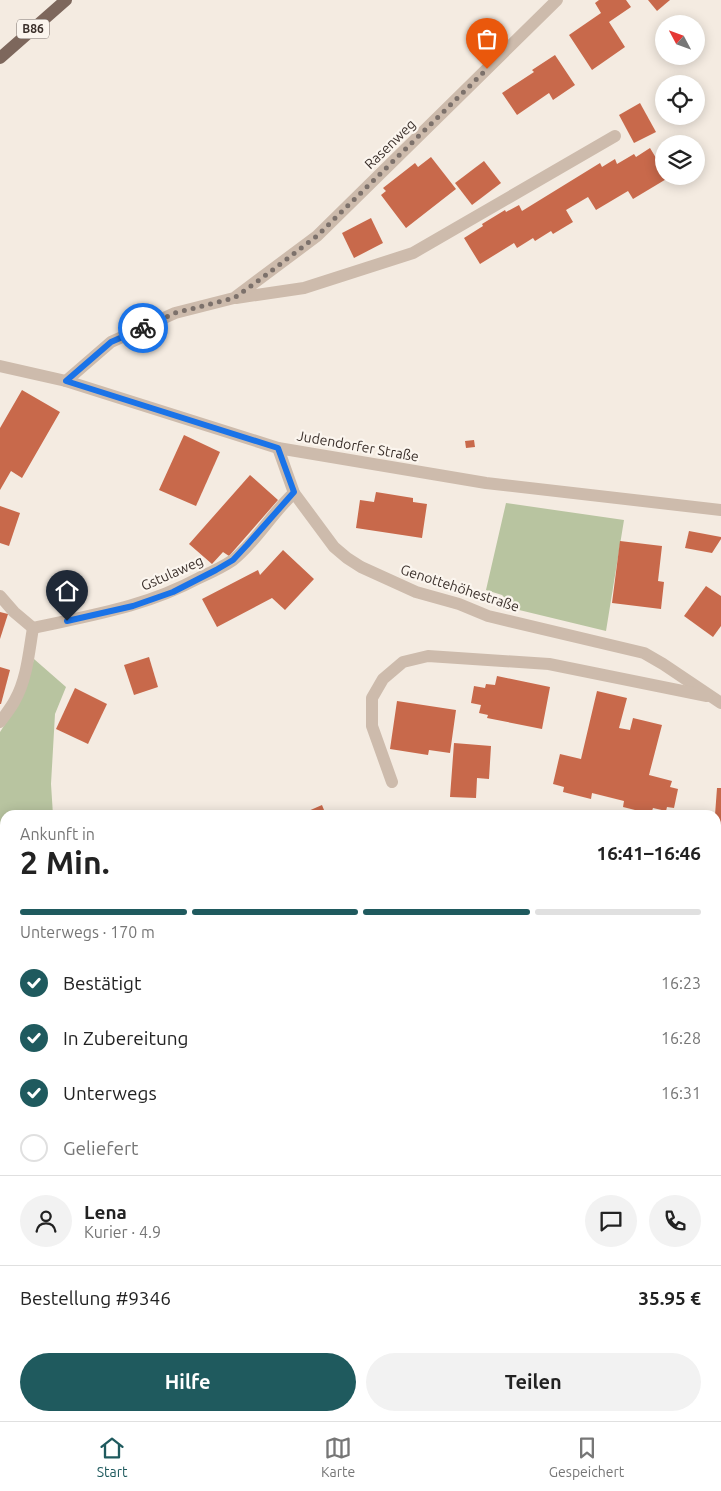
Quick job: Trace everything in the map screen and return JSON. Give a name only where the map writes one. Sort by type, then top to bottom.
[{"type":"main road","name":"B86","points":[[0,58],[66,0]]},
{"type":"street","name":"Rasenweg","points":[[234,298],[317,236],[558,0]]},
{"type":"street","name":"Rasenweg","points":[[66,381],[111,342],[175,313],[234,298],[304,288],[413,253],[615,136]]},
{"type":"street","name":"Judendorfer Straße","points":[[0,366],[66,381],[278,448],[486,483],[721,510]]},
{"type":"street","name":"Genottehöhestraße","points":[[278,448],[294,492],[326,538],[341,554],[361,567],[396,584],[459,604],[488,616],[644,653],[719,700]]},
{"type":"street","name":"Gstulaweg","points":[[33,628],[133,606],[173,592],[216,570],[233,560],[294,492]]},
{"type":"street","points":[[0,596],[14,612],[33,628],[21,686],[16,699],[0,722]]},
{"type":"street","name":"Genottehöhestraße","points":[[392,782],[372,726],[372,698],[383,679],[404,662],[428,656],[549,664],[719,700]]},
{"type":"green space","points":[[506,503],[624,520],[606,631],[515,609],[502,595],[486,590]]},
{"type":"green space","points":[[34,659],[66,687],[55,714],[51,784],[53,810],[0,810],[0,732],[22,698]]},
{"type":"building","points":[[599,0],[626,0],[631,7],[609,22],[625,47],[592,70],[569,35],[601,13],[595,3]]},
{"type":"building","points":[[648,0],[670,0],[657,11]]},
{"type":"building","points":[[555,55],[575,85],[553,100],[549,93],[517,115],[502,93],[534,72],[532,70]]},
{"type":"building","points":[[640,103],[656,132],[634,143],[619,115]]},
{"type":"building","points":[[650,148],[655,156],[656,185],[633,199],[628,191],[596,210],[588,197],[566,210],[573,222],[553,234],[551,231],[535,241],[533,238],[517,248],[514,243],[480,264],[464,238],[505,210],[506,212],[519,205],[522,211],[600,163],[602,167],[615,159],[617,164],[634,154],[636,157]]},
{"type":"building","points":[[431,157],[456,189],[406,228],[381,195],[386,191],[383,188],[415,163],[418,167]]},
{"type":"building","points":[[484,161],[501,183],[472,205],[455,183]]},
{"type":"building","points":[[371,218],[383,243],[354,258],[342,233]]},
{"type":"building","points":[[22,390],[60,412],[22,478],[11,471],[0,490],[0,428]]},
{"type":"building","points":[[184,435],[220,452],[196,506],[159,490]]},
{"type":"building","points":[[474,440],[475,447],[466,448],[465,441]]},
{"type":"building","points":[[250,475],[278,500],[229,556],[223,552],[212,564],[189,544]]},
{"type":"building","points":[[376,492],[413,498],[413,502],[427,504],[422,538],[356,528],[360,500],[374,502]]},
{"type":"building","points":[[0,506],[20,513],[9,546],[0,543]]},
{"type":"building","points":[[689,531],[721,537],[721,539],[712,553],[685,548]]},
{"type":"building","points":[[620,541],[662,546],[658,581],[664,582],[661,609],[612,603]]},
{"type":"building","points":[[283,550],[314,579],[285,610],[272,598],[217,627],[202,599],[258,570],[260,575]]},
{"type":"building","points":[[706,586],[721,596],[721,626],[713,637],[684,616]]},
{"type":"building","points":[[0,612],[8,614],[0,639]]},
{"type":"building","points":[[149,657],[158,687],[134,695],[124,665]]},
{"type":"building","points":[[0,667],[10,670],[1,704],[0,704]]},
{"type":"building","points":[[497,676],[550,687],[542,729],[487,718],[488,715],[479,713],[481,705],[471,703],[474,686],[485,688],[486,684],[495,685]]},
{"type":"building","points":[[75,688],[107,704],[88,744],[56,729]]},
{"type":"building","points":[[597,691],[627,698],[619,728],[630,730],[633,718],[662,725],[649,775],[672,781],[670,787],[678,789],[674,808],[667,807],[666,810],[653,808],[652,810],[635,810],[623,807],[624,801],[592,793],[591,799],[563,792],[564,787],[553,784],[560,754],[581,759]]},
{"type":"building","points":[[397,701],[456,710],[450,753],[429,750],[428,755],[390,749]]},
{"type":"building","points":[[454,743],[491,746],[489,779],[477,778],[476,798],[450,797]]},
{"type":"building","points":[[717,788],[721,788],[721,810],[715,810]]},
{"type":"building","points":[[322,805],[324,810],[310,810]]},
{"type":"way so far","points":[[143,328],[175,313],[234,298],[262,278],[317,236],[487,69]]},
{"type":"route","points":[[67,621],[133,606],[173,592],[216,570],[233,560],[294,492],[278,448],[66,381],[111,342],[143,328]]}]
